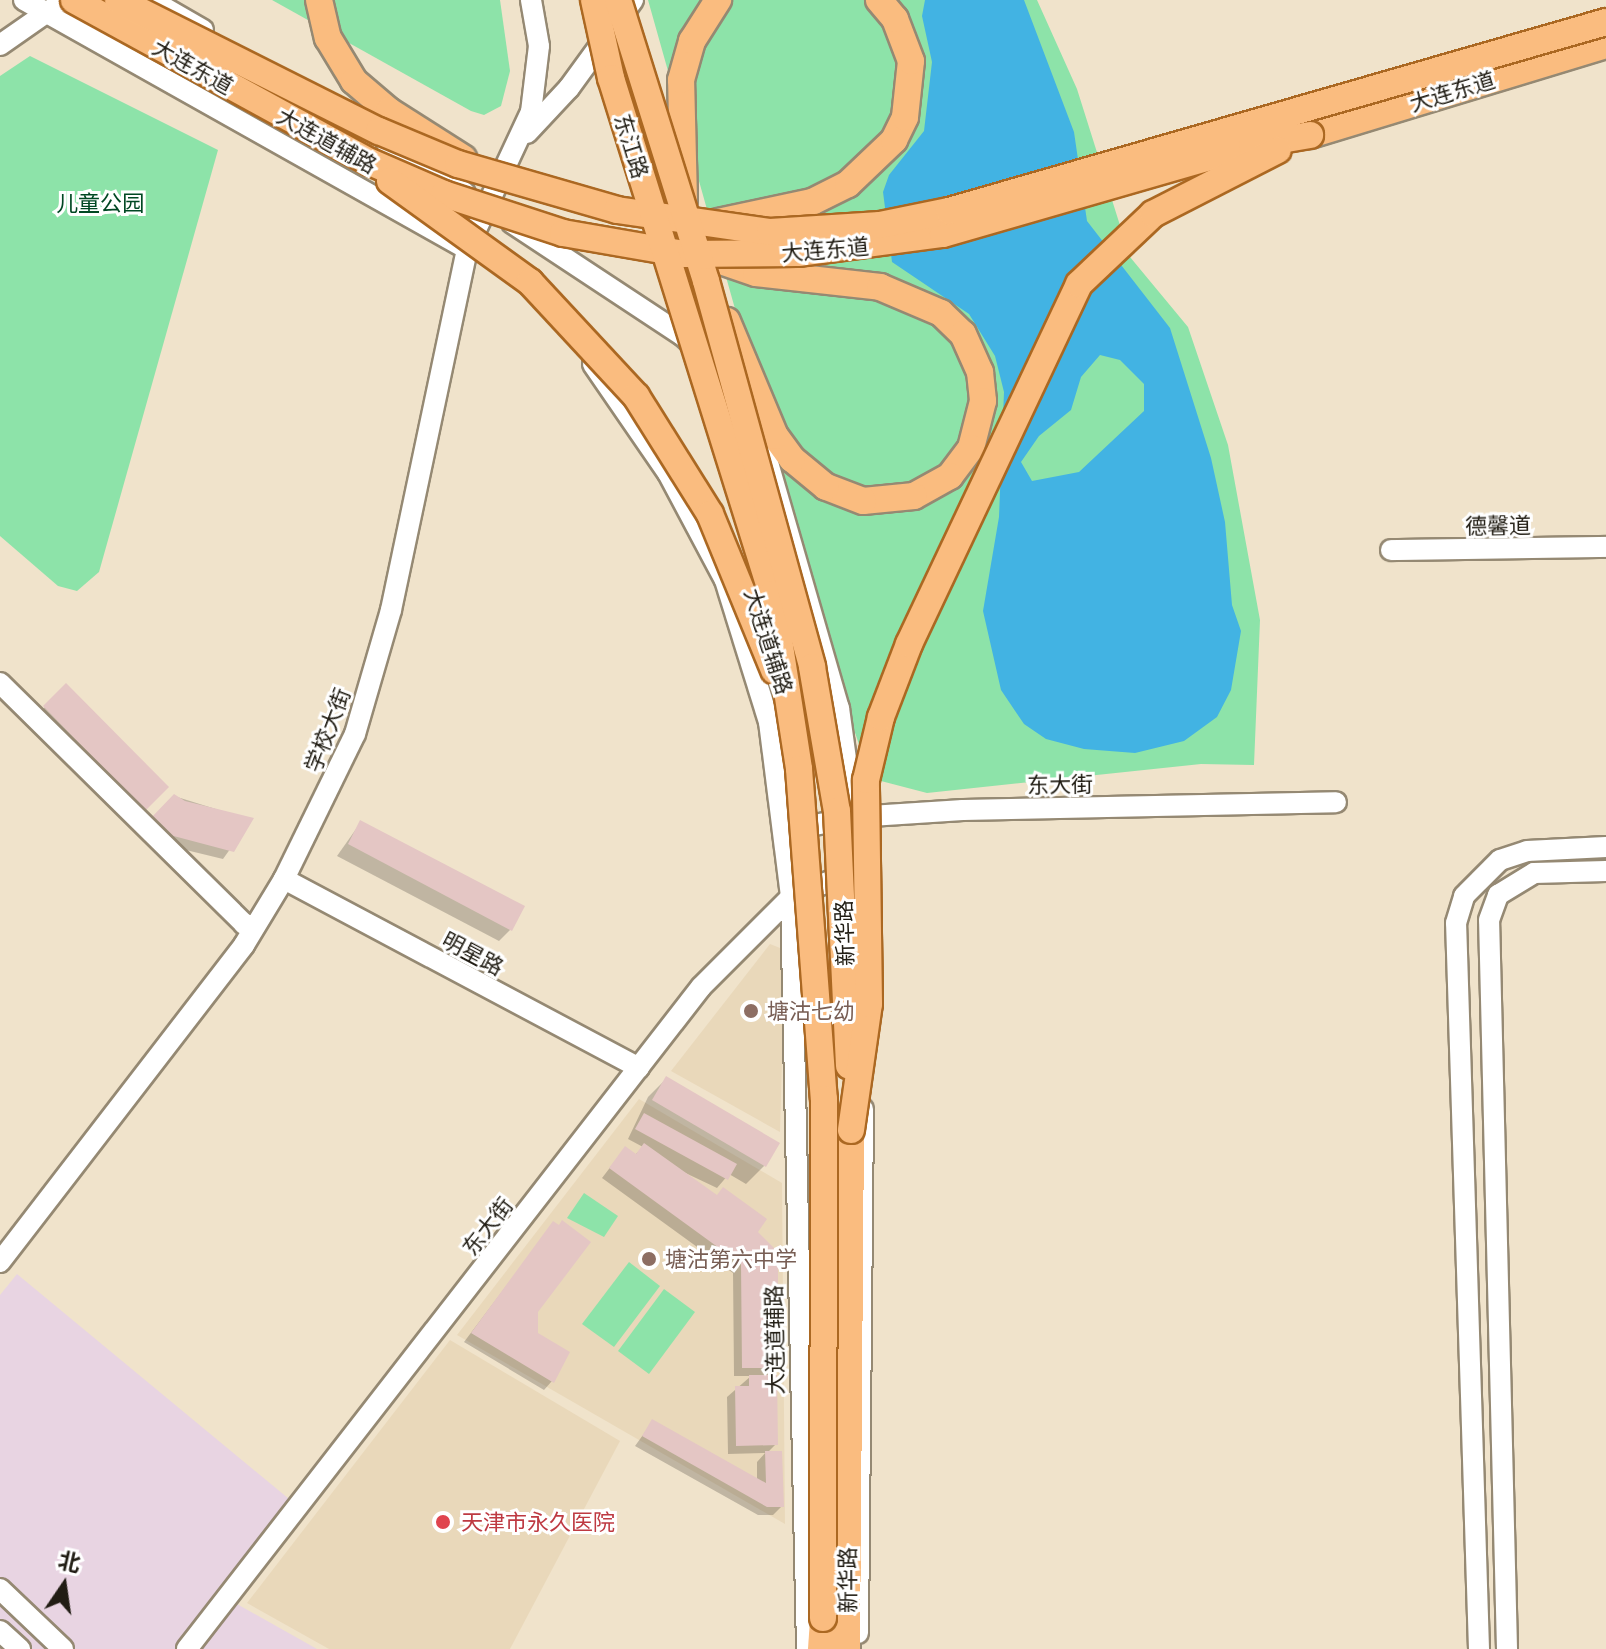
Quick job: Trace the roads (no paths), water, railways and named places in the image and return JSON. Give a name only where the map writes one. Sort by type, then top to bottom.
[{"type":"main road","name":"大连东道","points":[[74,0],[370,162],[541,227],[638,249],[706,269],[943,234],[1252,145],[1310,135],[1606,45]]},
{"type":"main road","name":"大连东道","points":[[118,0],[379,131],[490,174],[590,203],[694,216],[770,232],[832,230],[927,216],[1606,22]]},
{"type":"main road","points":[[319,0],[328,38],[354,81],[389,111],[490,174]]},
{"type":"main road","points":[[575,0],[611,78]]},
{"type":"main road","name":"东江路","points":[[594,0],[611,78],[679,290]]},
{"type":"main road","name":"东江路","points":[[618,0],[694,216],[706,269]]},
{"type":"main road","points":[[718,0],[692,41],[681,80],[694,216],[812,202],[848,184],[894,140],[905,117],[911,61],[895,19],[879,0]]},
{"type":"main road","points":[[851,1130],[869,1004],[864,805],[870,754],[909,644],[1051,334],[1090,271],[1139,224],[1181,196],[1310,135]]},
{"type":"main road","points":[[370,162],[419,204],[530,282],[636,396],[710,514],[788,706]]},
{"type":"main road","points":[[706,269],[880,287],[941,313],[971,346],[982,385],[978,433],[964,461],[929,490],[889,502],[851,498],[820,483],[775,436],[706,269]]},
{"type":"main road","name":"新华路","points":[[706,269],[798,612],[823,727],[841,860],[851,1130],[835,1619],[821,1649]]},
{"type":"main road","name":"新华路","points":[[679,290],[772,594],[807,847],[824,1099],[835,1619],[847,1649]]},
{"type":"street","name":"大连道辅路","points":[[24,0],[467,249],[528,293],[576,341],[668,473],[725,580],[749,648],[769,722],[786,831],[791,897],[807,1649]]},
{"type":"street","points":[[0,45],[65,0]]},
{"type":"street","name":"大连道辅路","points":[[151,0],[487,207],[682,335],[730,379],[761,437],[839,708],[855,817],[864,1141],[861,1602],[856,1649]]},
{"type":"street","points":[[524,135],[539,46],[531,0]]},
{"type":"street","points":[[524,135],[569,88],[633,0]]},
{"type":"street","name":"学校大街","points":[[0,1262],[255,926],[284,879],[355,734],[383,638],[467,249],[524,135]]},
{"type":"street","name":"德馨道","points":[[1391,550],[1606,547]]},
{"type":"street","points":[[0,683],[244,924],[255,926]]},
{"type":"street","name":"东大街","points":[[786,831],[855,817],[963,810],[1336,802]]},
{"type":"street","points":[[1479,1649],[1456,923],[1464,896],[1500,860],[1527,851],[1606,847]]},
{"type":"street","name":"东大街","points":[[187,1649],[712,975],[791,897],[856,871]]},
{"type":"street","points":[[1507,1649],[1489,920],[1498,895],[1534,873],[1606,871]]},
{"type":"street","name":"明星路","points":[[284,879],[639,1068]]},
{"type":"street","points":[[0,1589],[63,1649]]},
{"type":"street","points":[[0,1631],[20,1649]]},
{"type":"water","points":[[925,0],[1024,0],[1074,132],[1087,221],[1170,328],[1211,458],[1225,522],[1232,605],[1241,631],[1231,690],[1217,717],[1184,741],[1135,753],[1084,749],[1046,739],[1024,724],[1001,690],[983,611],[999,517],[1004,392],[995,356],[969,314],[892,262],[883,192],[889,175],[924,131],[932,62],[922,16]],"holes":[[[1100,355],[1120,360],[1144,384],[1144,411],[1079,472],[1032,481],[1021,462],[1039,436],[1071,410],[1081,377]]]},
{"type":"place","name":"塘沽七幼","points":[[751,1011]]},
{"type":"place","name":"塘沽第六中学","points":[[649,1259]]},
{"type":"place","name":"天津市永久医院","points":[[443,1522]]},
{"type":"park label","name":"儿童公园","points":[[100,203]]}]
